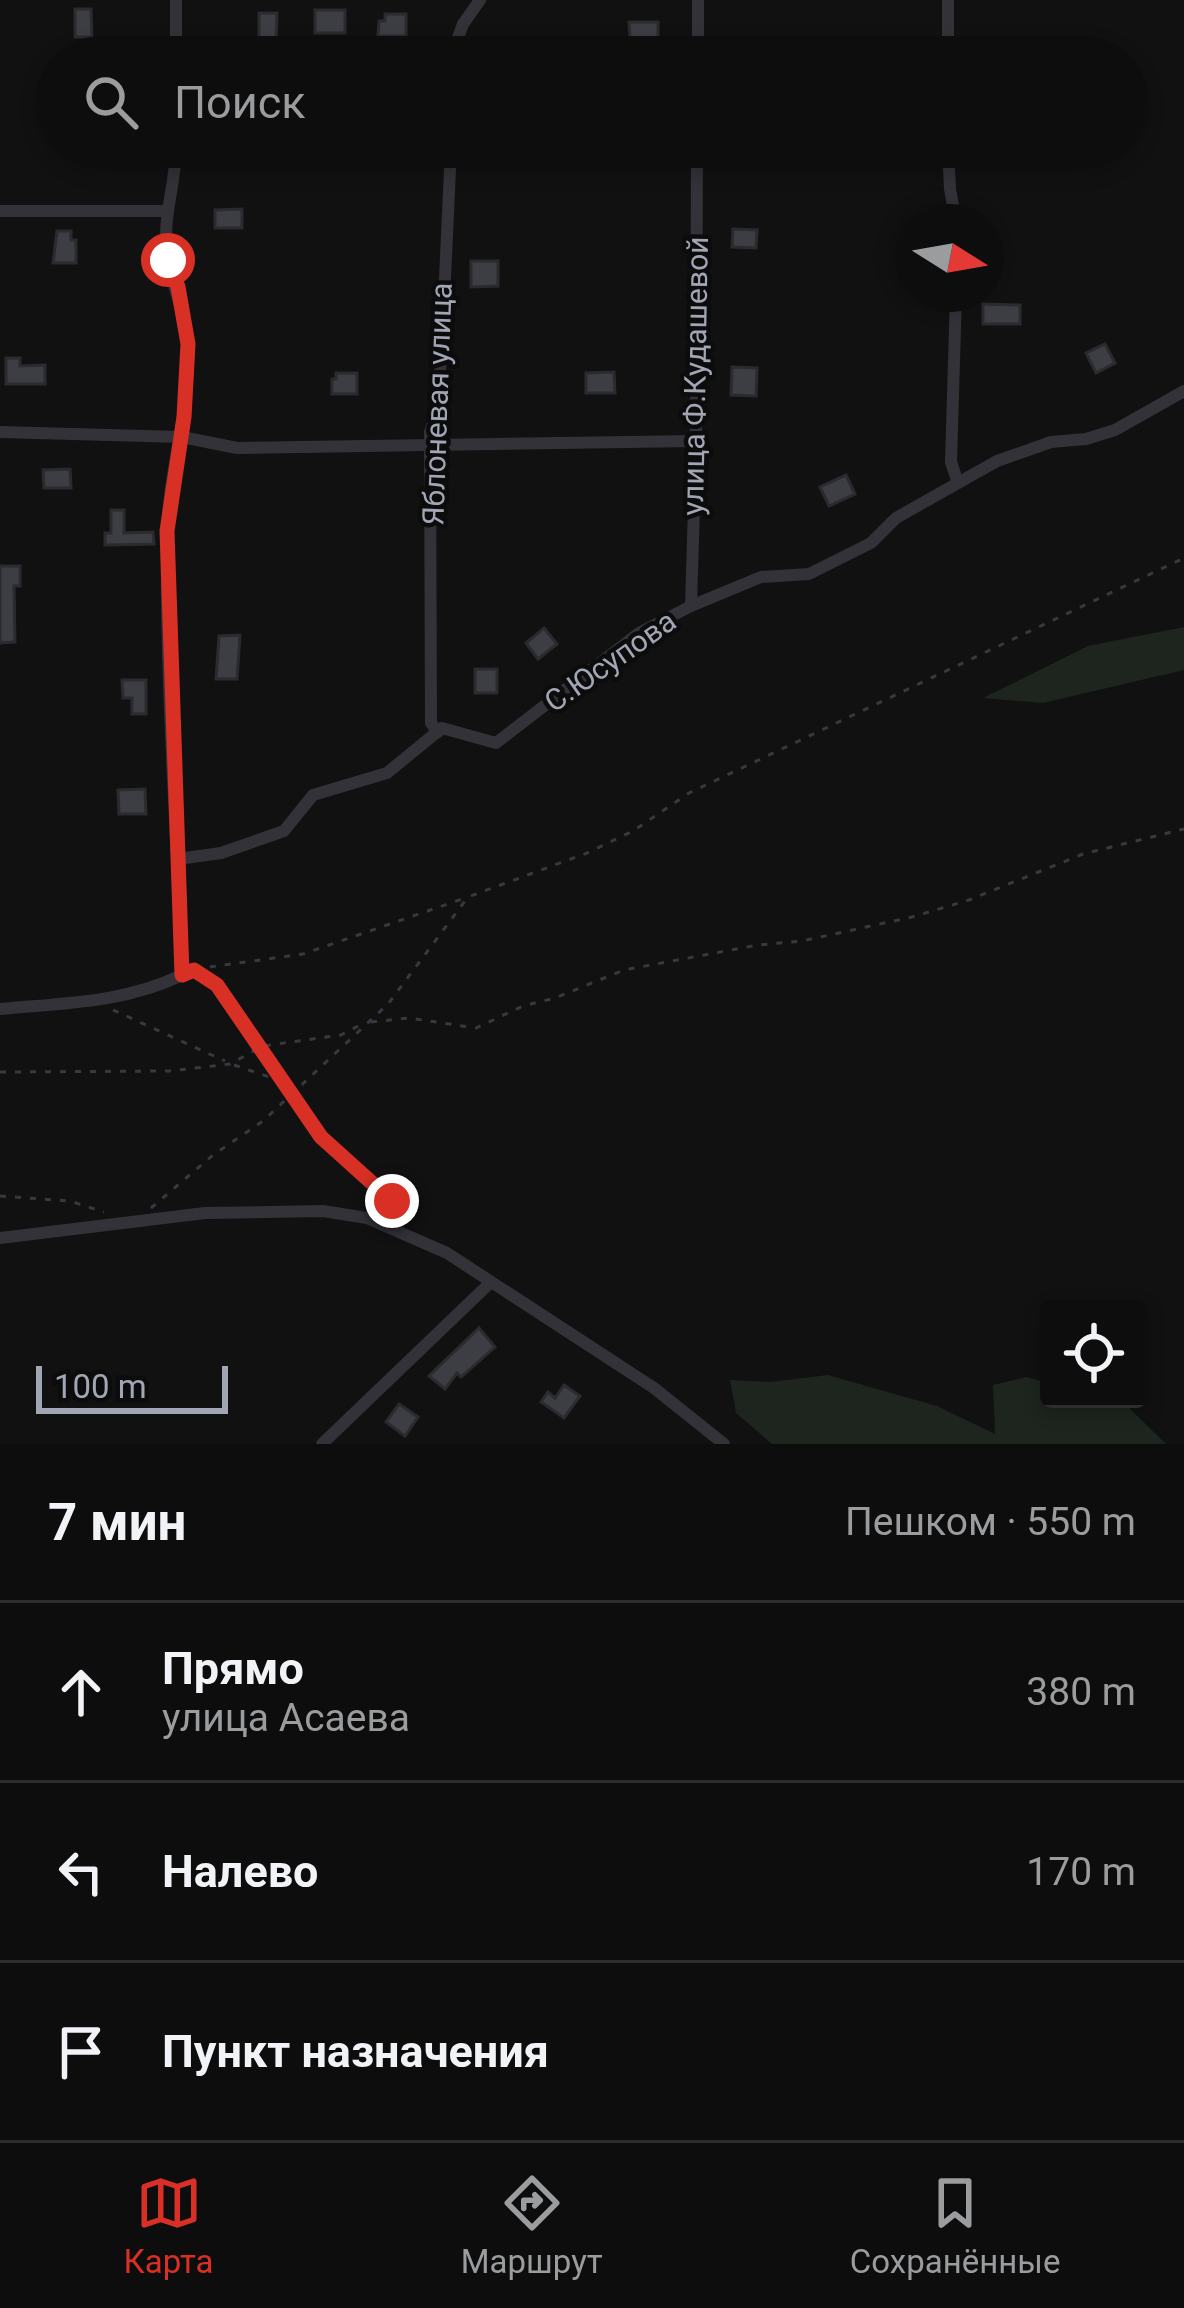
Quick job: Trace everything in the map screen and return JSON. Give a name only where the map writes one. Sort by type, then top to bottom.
[{"type":"street","points":[[176,0],[176,36]]},
{"type":"street","points":[[459,36],[480,0]]},
{"type":"street","points":[[698,0],[698,36]]},
{"type":"street","points":[[948,0],[948,36]]},
{"type":"street","points":[[0,1009],[148,991],[188,972],[178,859],[167,531],[182,437],[188,344],[168,260],[165,211],[176,168]]},
{"type":"street","name":"Яблоневая улица","points":[[437,732],[431,723],[430,445],[442,344],[451,168]]},
{"type":"street","name":"улица Ф.Кудашевой","points":[[691,606],[697,168]]},
{"type":"street","points":[[949,168],[953,204]]},
{"type":"street","points":[[0,211],[165,211]]},
{"type":"street","points":[[955,312],[950,462],[958,483]]},
{"type":"street","name":"С.Юсупова","points":[[437,732],[442,728],[496,742],[639,633],[691,606],[761,577],[808,574],[871,543],[896,518],[998,461],[1051,442],[1115,430],[1184,391]]},
{"type":"street","points":[[0,432],[182,437],[237,448],[696,441]]},
{"type":"street","points":[[178,859],[221,853],[284,831],[313,794],[387,772],[437,732]]},
{"type":"street","points":[[0,1238],[205,1213],[323,1211],[367,1218],[447,1253],[654,1388],[724,1444]]},
{"type":"street","points":[[322,1444],[491,1282]]},
{"type":"path","points":[[188,972],[303,954],[587,854],[633,832],[689,793],[1184,558]]},
{"type":"path","points":[[0,1072],[170,1071],[230,1064],[258,1049],[341,1035],[365,1023],[409,1018],[476,1028],[624,970],[802,941],[912,917],[969,900],[1083,854],[1184,829]]},
{"type":"path","points":[[140,1221],[212,1155],[263,1121],[388,1004],[468,897]]},
{"type":"path","points":[[188,972],[217,985],[336,1154],[392,1201],[403,1216],[400,1231]]},
{"type":"path","points":[[89,1001],[230,1064],[281,1081]]},
{"type":"path","points":[[0,1196],[70,1201],[106,1213],[119,1223]]},
{"type":"shaded area","points":[[1184,627],[1184,670],[1043,703],[983,698],[1088,646]]},
{"type":"shaded area","points":[[828,1375],[937,1406],[995,1434],[993,1385],[1026,1377],[1040,1381],[1040,1408],[1129,1408],[1166,1444],[772,1444],[736,1413],[730,1380],[770,1382]]},
{"type":"building","points":[[75,9],[91,9],[92,36],[75,36]]},
{"type":"building","points":[[315,10],[345,10],[345,33],[315,33]]},
{"type":"building","points":[[259,13],[277,13],[276,36],[259,36]]},
{"type":"building","points":[[385,14],[406,14],[406,36],[378,36]]},
{"type":"building","points":[[629,22],[658,22],[658,36],[630,36]]},
{"type":"building","points":[[242,209],[242,228],[215,228],[215,210]]},
{"type":"building","points":[[733,229],[757,230],[756,248],[732,247]]},
{"type":"building","points":[[57,231],[71,231],[76,263],[53,263]]},
{"type":"building","points":[[471,261],[498,261],[498,286],[471,287]]},
{"type":"building","points":[[1004,305],[1020,305],[1020,324],[983,324],[983,312],[1004,312]]},
{"type":"building","points":[[1105,344],[1115,363],[1096,373],[1086,353]]},
{"type":"building","points":[[6,358],[20,358],[20,366],[45,365],[45,384],[6,384]]},
{"type":"building","points":[[732,367],[757,368],[756,396],[731,395]]},
{"type":"building","points":[[614,372],[615,393],[586,393],[586,373]]},
{"type":"building","points":[[336,373],[357,373],[357,394],[332,394]]},
{"type":"building","points":[[70,469],[71,488],[44,488],[43,470]]},
{"type":"building","points":[[846,475],[855,494],[829,506],[820,487]]},
{"type":"building","points":[[111,510],[124,510],[124,533],[153,532],[154,544],[105,545],[105,533],[111,533]]},
{"type":"building","points":[[0,566],[20,566],[20,586],[14,586],[15,642],[0,643]]},
{"type":"building","points":[[544,628],[557,644],[538,659],[526,643]]},
{"type":"building","points":[[240,635],[237,679],[216,679],[219,636]]},
{"type":"building","points":[[475,669],[497,669],[497,693],[475,693]]},
{"type":"building","points":[[122,680],[146,680],[146,714],[132,714],[132,698],[123,698]]},
{"type":"building","points":[[145,789],[146,814],[119,814],[118,790]]},
{"type":"building","points":[[479,1328],[495,1347],[461,1377],[457,1373],[445,1389],[429,1376]]},
{"type":"building","points":[[564,1385],[580,1396],[564,1418],[541,1402],[548,1392],[555,1398]]},
{"type":"building","points":[[399,1404],[418,1417],[405,1436],[386,1422]]},
{"type":"route","points":[[168,260],[188,344],[184,417],[167,531],[182,975],[194,970],[217,985],[321,1137],[392,1201]]}]
